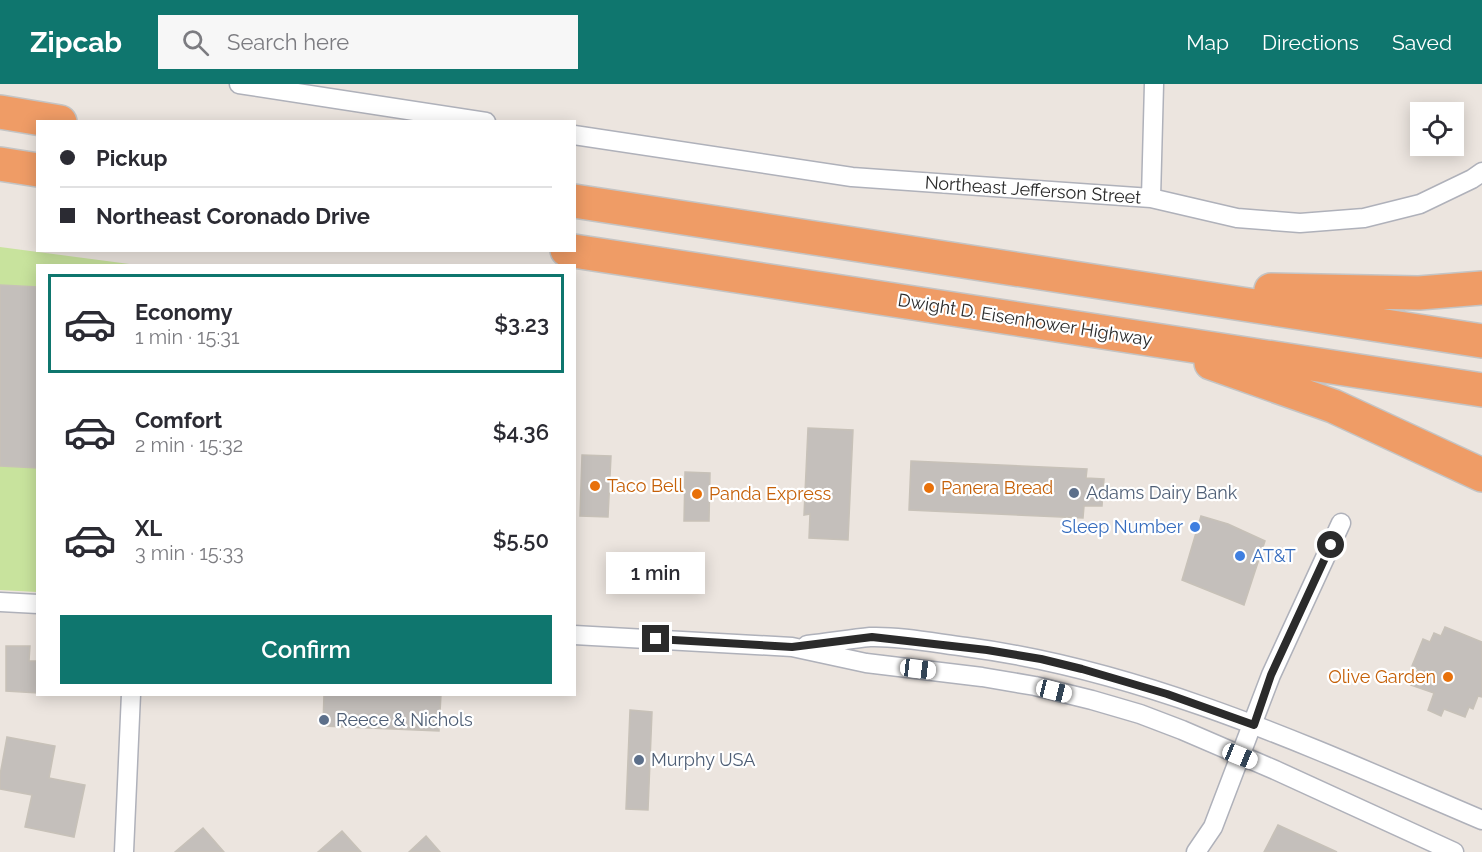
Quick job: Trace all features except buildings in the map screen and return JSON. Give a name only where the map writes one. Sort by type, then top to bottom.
[{"type":"highway","points":[[0,112],[48,120]]},
{"type":"highway","points":[[0,164],[36,170]]},
{"type":"highway","points":[[576,201],[1482,341]]},
{"type":"highway","name":"Dwight D. Eisenhower Highway","points":[[576,251],[1482,390]]},
{"type":"highway","points":[[1104,283],[1311,292],[1419,293],[1482,288]]},
{"type":"highway","points":[[1139,337],[1333,406],[1482,475]]},
{"type":"street","points":[[239,84],[473,120]]},
{"type":"street","points":[[1151,198],[1154,84]]},
{"type":"street","name":"Northeast Jefferson Street","points":[[576,135],[852,177],[1151,198],[1237,218],[1300,223],[1364,218],[1420,204],[1482,172]]},
{"type":"street","points":[[1196,852],[1213,827],[1254,725],[1271,675],[1341,524]]},
{"type":"street","points":[[0,602],[36,604]]},
{"type":"street","points":[[576,635],[792,647],[866,663],[1035,686],[1140,714],[1454,852]]},
{"type":"street","points":[[792,647],[872,637],[987,650],[1082,669],[1167,694],[1254,725],[1482,820]]},
{"type":"street","points":[[124,852],[130,696]]},
{"type":"green space","points":[[0,247],[129,264],[36,264],[36,592],[0,590]]},
{"type":"place","name":"Taco Bell","points":[[595,486]]},
{"type":"place","name":"Panera Bread","points":[[929,488]]},
{"type":"place","name":"Adams Dairy Bank","points":[[1074,493]]},
{"type":"place","name":"Panda Express","points":[[697,494]]},
{"type":"place","name":"Sleep Number","points":[[1195,527]]},
{"type":"place","name":"AT&T","points":[[1240,556]]},
{"type":"place","name":"Olive Garden","points":[[1448,677]]},
{"type":"place","name":"Reece & Nichols","points":[[324,720]]},
{"type":"place","name":"Murphy USA","points":[[639,760]]},
{"type":"route","points":[[656,639],[792,647],[872,637],[987,650],[1082,669],[1167,694],[1254,725],[1257,710],[1271,675],[1331,545]]}]
